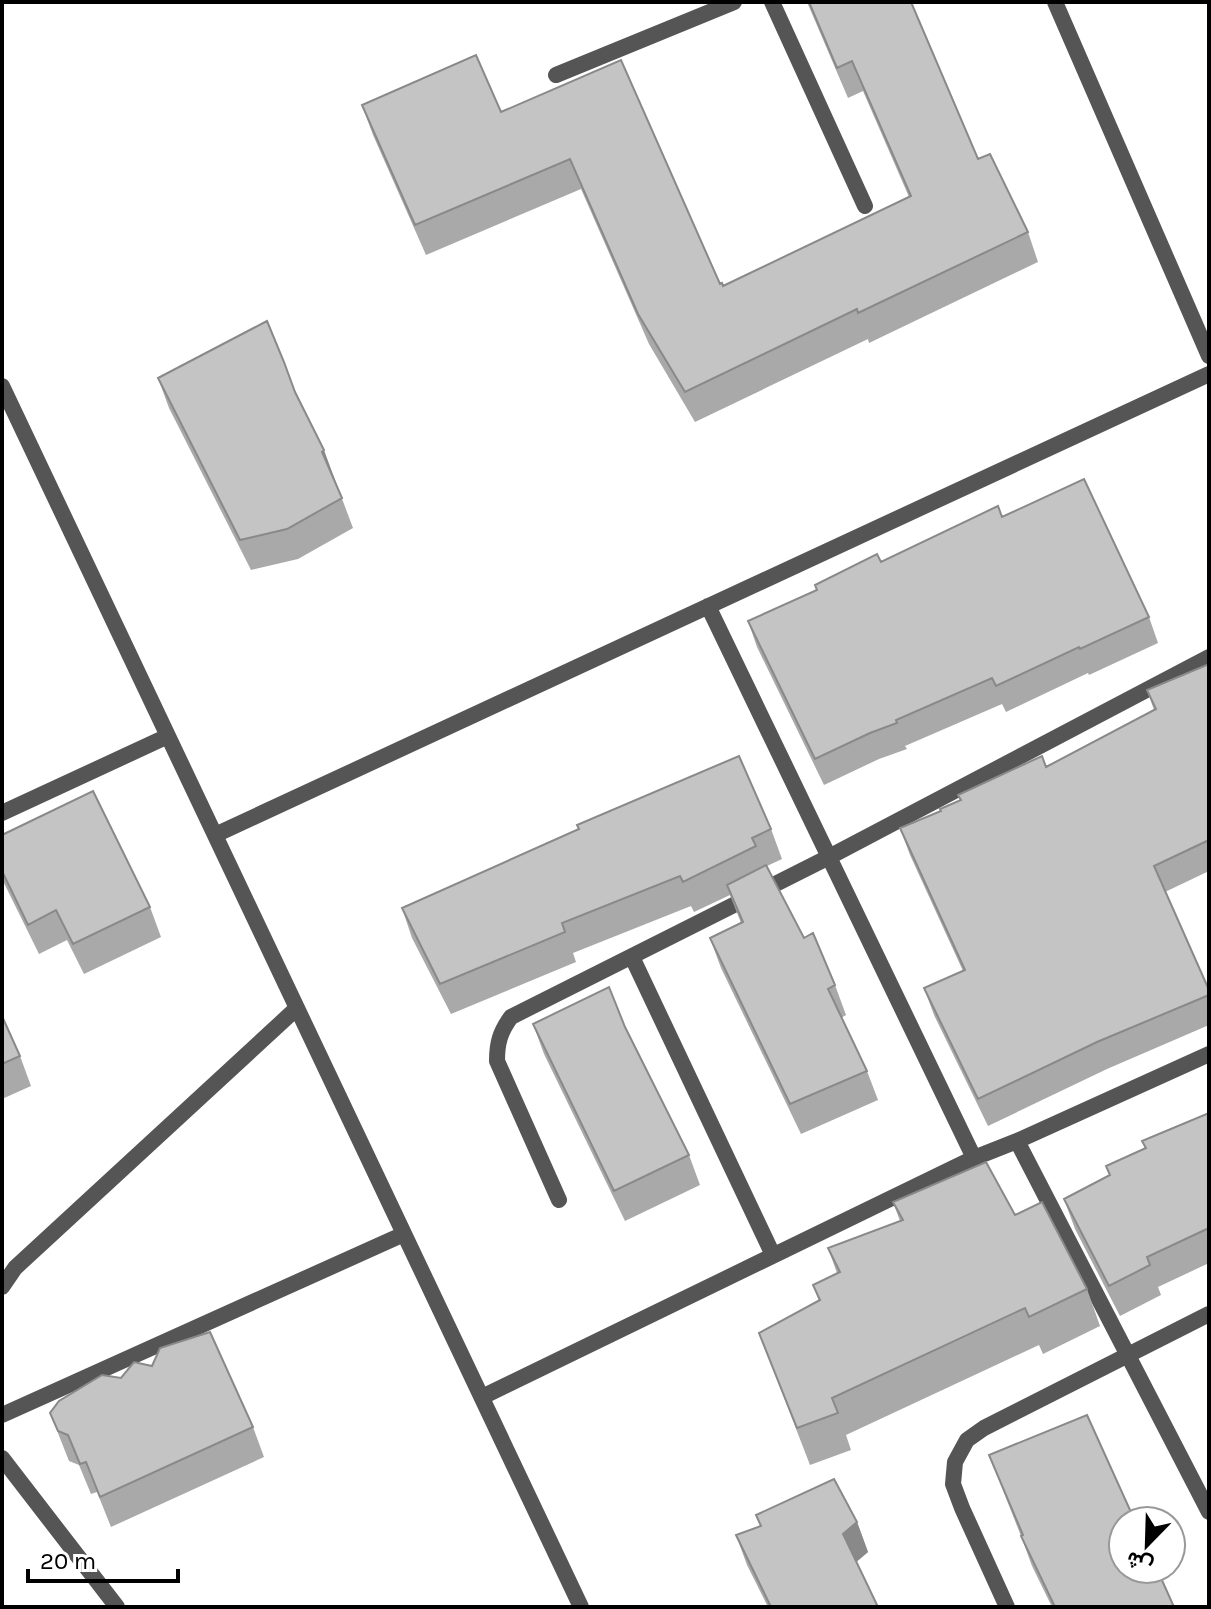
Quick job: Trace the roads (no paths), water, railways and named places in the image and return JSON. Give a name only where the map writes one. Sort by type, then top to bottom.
[{"type":"street","points":[[556,75],[734,2]]},
{"type":"street","points":[[772,2],[865,206]]},
{"type":"street","points":[[1055,2],[1209,356]]},
{"type":"street","points":[[215,835],[1209,374]]},
{"type":"street","points":[[2,386],[581,1607]]},
{"type":"street","points":[[708,606],[974,1158]]},
{"type":"street","points":[[559,1200],[497,1061],[497,1044],[511,1017],[829,857],[1209,657]]},
{"type":"street","points":[[2,813],[168,736]]},
{"type":"street","points":[[632,957],[773,1255]]},
{"type":"street","points":[[2,1287],[15,1268],[297,1008]]},
{"type":"street","points":[[482,1397],[974,1158],[1209,1054]]},
{"type":"street","points":[[1017,1141],[1209,1512]]},
{"type":"street","points":[[2,1396],[5,1414],[404,1234]]},
{"type":"street","points":[[1007,1607],[953,1484],[955,1462],[967,1440],[984,1428],[1209,1314]]},
{"type":"street","points":[[2,1458],[117,1607]]}]
